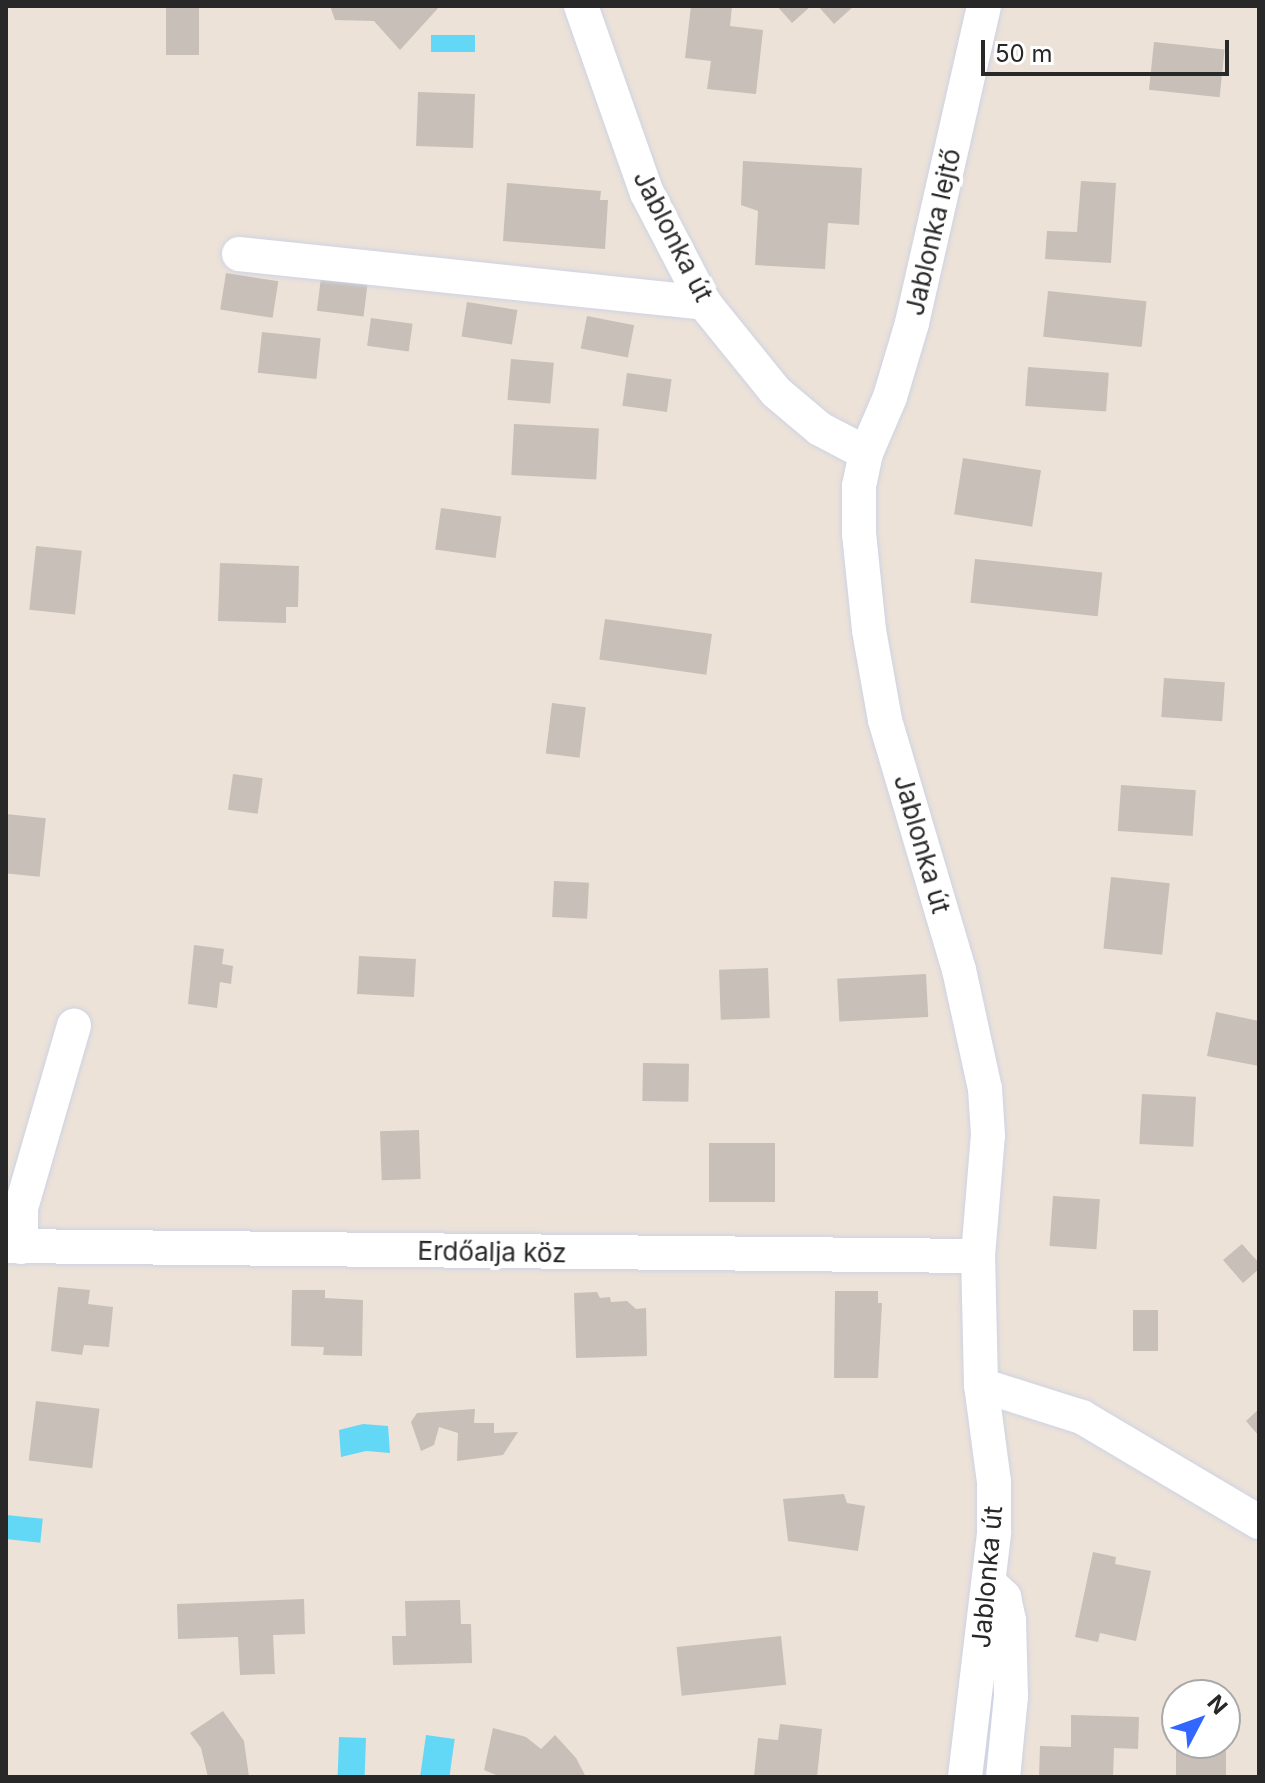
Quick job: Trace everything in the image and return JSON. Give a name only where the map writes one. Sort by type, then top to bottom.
[{"type":"street","name":"Jablonka út","points":[[581,6],[647,193],[704,303],[776,392],[820,429],[866,453],[859,486],[859,534],[869,630],[885,720],[959,970],[985,1089],[988,1135],[978,1256],[981,1385],[994,1482],[989,1583],[965,1777]]},
{"type":"street","name":"Jablonka lejtő","points":[[866,453],[890,397],[912,323],[984,6]]},
{"type":"street","points":[[239,254],[704,303]]},
{"type":"street","points":[[14,1246],[21,1208],[74,1026]]},
{"type":"street","name":"Erdőalja köz","points":[[14,1246],[978,1256]]},
{"type":"street","points":[[981,1385],[1082,1417],[1259,1522]]},
{"type":"street","points":[[989,1583],[1004,1597],[1009,1620],[1011,1696],[1003,1777]]},
{"type":"water","points":[[431,35],[475,35],[475,52],[431,52]]},
{"type":"water","points":[[363,1424],[388,1426],[390,1453],[366,1451],[341,1457],[339,1430]]},
{"type":"water","points":[[6,1515],[43,1519],[40,1543],[6,1539]]},
{"type":"water","points":[[426,1735],[455,1739],[449,1777],[420,1777]]},
{"type":"water","points":[[339,1737],[366,1738],[365,1777],[338,1777]]},
{"type":"building","points":[[166,6],[199,6],[199,55],[166,55]]},
{"type":"building","points":[[330,6],[440,6],[400,50],[374,21],[335,20]]},
{"type":"building","points":[[691,6],[732,6],[730,26],[763,30],[756,94],[707,89],[711,61],[685,58]]},
{"type":"building","points":[[777,6],[811,6],[792,23]]},
{"type":"building","points":[[818,6],[854,6],[834,24]]},
{"type":"building","points":[[1154,42],[1225,49],[1220,97],[1149,90]]},
{"type":"building","points":[[418,92],[475,94],[473,148],[416,146]]},
{"type":"building","points":[[743,161],[862,168],[859,225],[828,223],[825,269],[755,265],[758,211],[741,205]]},
{"type":"building","points":[[1081,181],[1116,183],[1111,263],[1045,259],[1047,231],[1077,232]]},
{"type":"building","points":[[507,183],[601,191],[600,200],[608,200],[605,249],[503,241]]},
{"type":"building","points":[[322,269],[369,275],[364,316],[317,311]]},
{"type":"building","points":[[226,273],[278,281],[273,318],[220,310]]},
{"type":"building","points":[[1048,291],[1146,301],[1142,347],[1043,337]]},
{"type":"building","points":[[467,302],[517,310],[512,345],[462,337]]},
{"type":"building","points":[[587,316],[634,325],[628,358],[581,348]]},
{"type":"building","points":[[371,318],[413,324],[409,352],[367,346]]},
{"type":"building","points":[[262,332],[321,338],[316,379],[258,373]]},
{"type":"building","points":[[511,359],[554,363],[550,404],[507,400]]},
{"type":"building","points":[[1028,367],[1109,373],[1106,412],[1025,406]]},
{"type":"building","points":[[627,373],[672,379],[667,412],[622,406]]},
{"type":"building","points":[[514,424],[599,428],[596,479],[511,475]]},
{"type":"building","points":[[963,458],[1041,470],[1032,527],[954,514]]},
{"type":"building","points":[[441,508],[501,516],[496,558],[435,550]]},
{"type":"building","points":[[36,546],[82,551],[75,614],[29,610]]},
{"type":"building","points":[[975,559],[1102,572],[1098,616],[970,603]]},
{"type":"building","points":[[220,563],[299,566],[298,607],[286,607],[286,623],[218,621]]},
{"type":"building","points":[[605,619],[712,634],[706,675],[599,660]]},
{"type":"building","points":[[1164,678],[1225,682],[1222,721],[1161,717]]},
{"type":"building","points":[[552,703],[586,707],[580,758],[546,754]]},
{"type":"building","points":[[233,774],[263,778],[258,814],[228,810]]},
{"type":"building","points":[[1121,785],[1196,790],[1193,836],[1118,831]]},
{"type":"building","points":[[6,814],[46,818],[40,877],[6,873]]},
{"type":"building","points":[[1111,877],[1170,883],[1162,955],[1103,949]]},
{"type":"building","points":[[554,881],[589,883],[587,919],[552,917]]},
{"type":"building","points":[[194,945],[224,949],[222,964],[233,966],[231,984],[220,982],[217,1008],[188,1004]]},
{"type":"building","points":[[359,956],[416,959],[414,997],[357,994]]},
{"type":"building","points":[[768,968],[770,1018],[721,1020],[719,970]]},
{"type":"building","points":[[926,974],[928,1017],[839,1022],[837,979]]},
{"type":"building","points":[[1216,1012],[1259,1021],[1259,1066],[1207,1056]]},
{"type":"building","points":[[643,1063],[689,1064],[688,1102],[642,1101]]},
{"type":"building","points":[[1142,1094],[1196,1097],[1193,1147],[1139,1144]]},
{"type":"building","points":[[419,1130],[421,1179],[382,1180],[380,1131]]},
{"type":"building","points":[[709,1143],[775,1143],[775,1202],[709,1202]]},
{"type":"building","points":[[1053,1196],[1100,1199],[1096,1249],[1050,1246]]},
{"type":"building","points":[[1242,1244],[1259,1263],[1259,1269],[1243,1283],[1223,1260]]},
{"type":"building","points":[[58,1287],[90,1290],[88,1304],[113,1307],[109,1347],[84,1345],[82,1355],[51,1351]]},
{"type":"building","points":[[292,1290],[325,1290],[325,1298],[363,1300],[362,1356],[323,1355],[324,1347],[291,1346]]},
{"type":"building","points":[[835,1291],[878,1291],[878,1303],[882,1303],[878,1378],[834,1378]]},
{"type":"building","points":[[597,1292],[600,1298],[610,1297],[611,1302],[627,1301],[636,1309],[646,1308],[647,1356],[576,1358],[574,1293]]},
{"type":"building","points":[[1133,1310],[1158,1310],[1158,1351],[1133,1351]]},
{"type":"building","points":[[36,1401],[100,1409],[92,1468],[29,1461]]},
{"type":"building","points":[[475,1409],[474,1423],[494,1423],[494,1433],[518,1432],[503,1455],[457,1461],[458,1433],[439,1427],[434,1445],[421,1451],[411,1422],[417,1413]]},
{"type":"building","points":[[1259,1409],[1259,1436],[1246,1421]]},
{"type":"building","points":[[844,1494],[847,1503],[865,1506],[858,1551],[788,1541],[783,1499]]},
{"type":"building","points":[[1093,1552],[1116,1557],[1115,1564],[1151,1571],[1136,1641],[1100,1633],[1098,1642],[1075,1637]]},
{"type":"building","points":[[304,1599],[305,1634],[273,1635],[275,1674],[240,1675],[238,1637],[178,1639],[177,1604]]},
{"type":"building","points":[[460,1600],[461,1624],[471,1624],[472,1663],[393,1665],[392,1636],[406,1636],[405,1601]]},
{"type":"building","points":[[781,1636],[786,1685],[682,1696],[677,1647]]},
{"type":"building","points":[[223,1711],[244,1741],[249,1777],[208,1777],[201,1748],[190,1733]]},
{"type":"building","points":[[1071,1715],[1139,1717],[1138,1749],[1114,1748],[1113,1777],[1039,1776],[1040,1746],[1071,1747]]},
{"type":"building","points":[[780,1724],[822,1729],[817,1777],[754,1777],[758,1738],[778,1740]]},
{"type":"building","points":[[493,1728],[526,1737],[541,1749],[555,1735],[576,1758],[586,1777],[501,1777],[484,1770]]},
{"type":"building","points":[[1176,1759],[1226,1759],[1226,1777],[1176,1777]]}]
